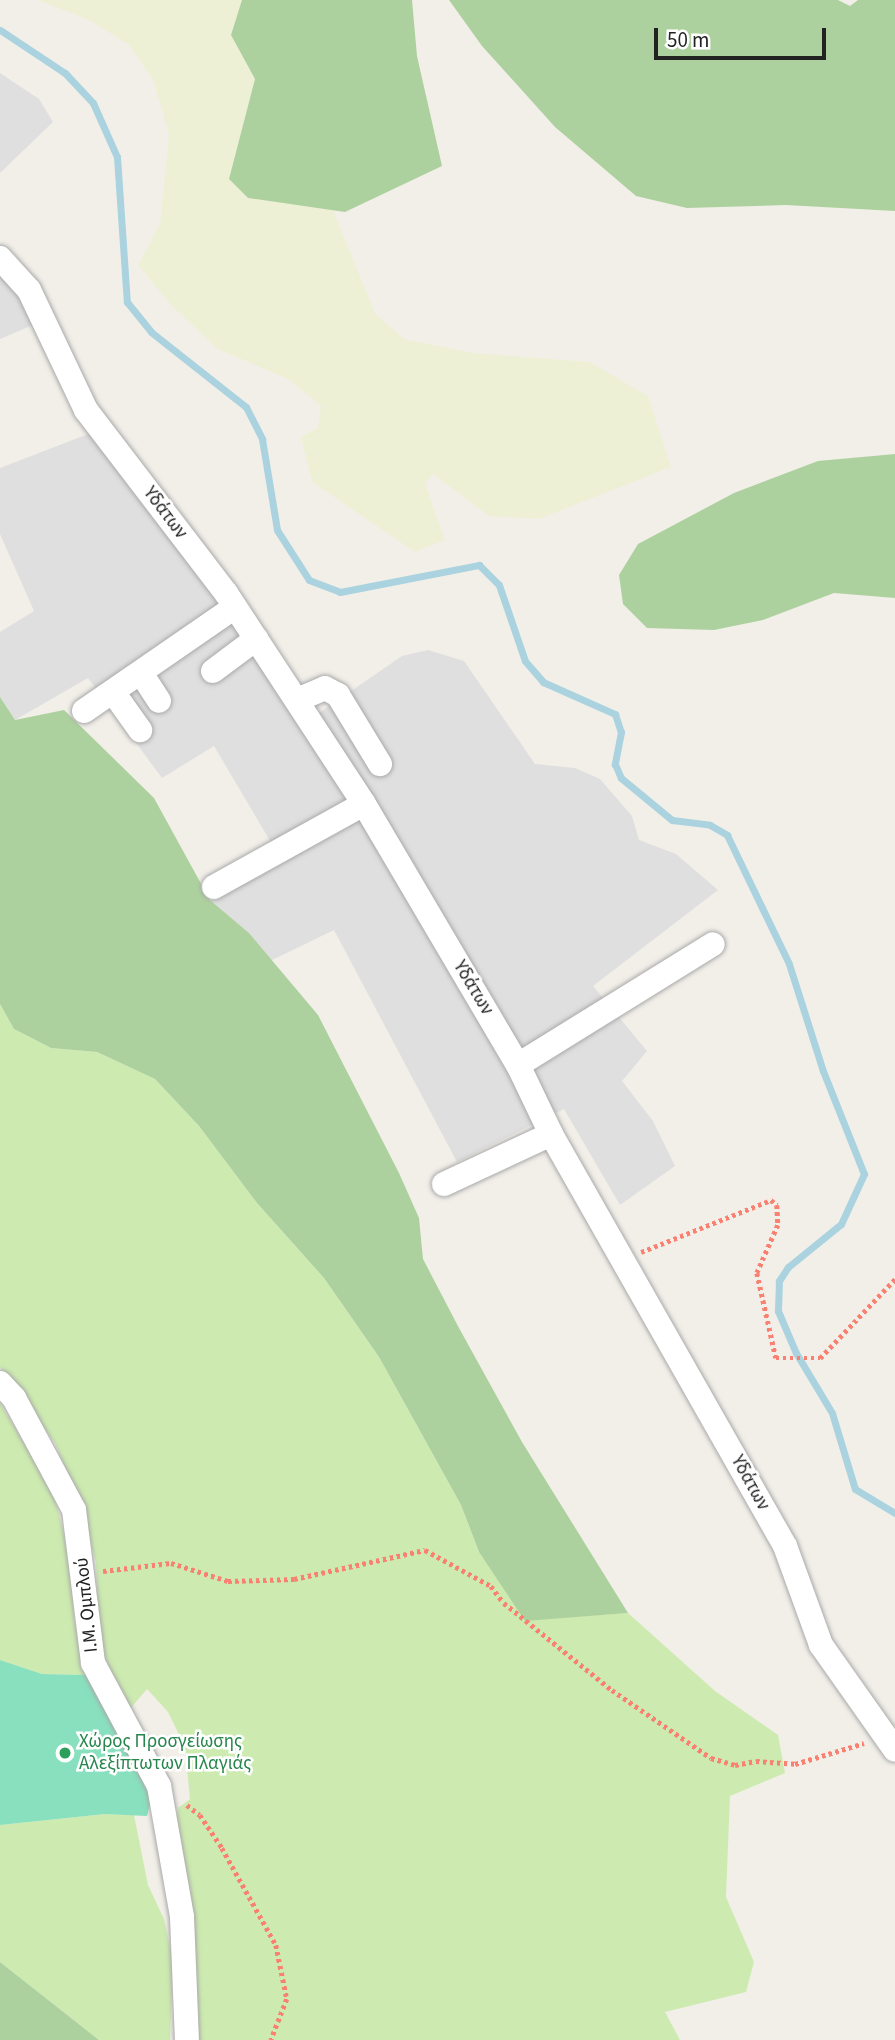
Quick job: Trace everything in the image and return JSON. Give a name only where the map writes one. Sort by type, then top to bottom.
[{"type":"street","name":"Υδάτων","points":[[0,258],[29,290],[86,410],[230,600],[364,804],[519,1065],[551,1134],[785,1546],[821,1644],[889,1743]]},
{"type":"street","points":[[166,635],[230,600]]},
{"type":"street","points":[[84,711],[141,673],[230,600]]},
{"type":"street","points":[[213,671],[256,639]]},
{"type":"street","points":[[141,673],[159,701]]},
{"type":"street","points":[[297,699],[326,688],[338,695],[380,764]]},
{"type":"street","points":[[113,692],[140,730]]},
{"type":"street","points":[[214,887],[364,804]]},
{"type":"street","points":[[519,1065],[713,944]]},
{"type":"street","points":[[444,1184],[551,1134]]},
{"type":"street","name":"Ι.Μ. Ομπλού","points":[[0,1383],[14,1398],[74,1510],[85,1574],[93,1663],[161,1793],[182,1917],[187,2040]]},
{"type":"path","points":[[624,1259],[771,1200],[777,1205],[778,1225],[757,1273],[776,1358],[820,1358],[895,1279]]},
{"type":"path","points":[[85,1574],[171,1563],[228,1581],[294,1579],[425,1550],[491,1586],[504,1603],[612,1690],[710,1758],[735,1765],[756,1761],[795,1764],[889,1743]]},
{"type":"path","points":[[161,1793],[178,1798],[200,1815],[276,1945],[287,1999],[271,2040]]},
{"type":"shaded area","points":[[0,73],[39,99],[53,122],[0,173]]},
{"type":"shaded area","points":[[0,270],[40,322],[0,339]]},
{"type":"shaded area","points":[[96,431],[306,722],[402,656],[428,650],[464,661],[535,764],[575,768],[600,779],[632,816],[639,840],[676,854],[718,890],[593,986],[647,1051],[622,1081],[653,1121],[675,1166],[620,1205],[564,1109],[457,1162],[334,930],[270,961],[249,933],[210,900],[282,861],[214,746],[162,778],[88,678],[15,720],[0,697],[0,632],[34,611],[0,534],[0,468]]},
{"type":"green space","points":[[38,0],[242,0],[231,35],[255,79],[229,179],[248,198],[333,210],[375,313],[404,339],[474,353],[590,362],[648,396],[671,467],[539,519],[489,516],[433,474],[425,484],[445,540],[415,552],[312,482],[301,437],[318,428],[321,406],[288,379],[218,349],[172,306],[138,265],[160,224],[169,134],[153,80],[129,45],[89,20]]},
{"type":"green space","points":[[242,0],[412,0],[417,56],[442,166],[345,212],[248,198],[229,179],[255,79],[231,35]]},
{"type":"green space","points":[[449,0],[838,0],[850,6],[858,0],[895,0],[895,211],[786,205],[687,208],[636,196],[555,127],[482,46]]},
{"type":"green space","points":[[895,454],[895,598],[834,593],[763,620],[714,630],[647,628],[623,604],[619,575],[638,544],[734,493],[818,461]]},
{"type":"green space","points":[[0,697],[15,720],[64,710],[154,798],[210,900],[249,933],[318,1015],[399,1173],[419,1218],[423,1259],[522,1442],[628,1613],[525,1621],[479,1552],[461,1505],[379,1357],[324,1278],[257,1203],[199,1126],[155,1079],[97,1052],[51,1048],[14,1029],[0,1004]]},
{"type":"green space","points":[[0,1004],[14,1029],[51,1048],[97,1052],[155,1079],[199,1126],[257,1203],[324,1278],[379,1357],[461,1505],[479,1552],[525,1620],[628,1613],[715,1691],[778,1735],[785,1773],[730,1796],[726,1897],[754,1962],[746,1992],[665,2012],[680,2040],[198,2040],[191,1909],[176,1824],[178,1808],[190,1799],[185,1747],[168,1712],[147,1689],[130,1709],[111,1674],[99,1637],[96,1562],[78,1500],[55,1443],[0,1367]]},
{"type":"green space","points":[[0,1403],[53,1491],[71,1562],[74,1619],[86,1675],[42,1674],[0,1660]]},
{"type":"green space","name":"Χώρος Προσγείωσης Αλεξίπτωτων Πλαγιάς","points":[[0,1660],[42,1674],[86,1675],[142,1775],[151,1801],[147,1816],[105,1814],[0,1825]]},
{"type":"green space","points":[[105,1814],[134,1815],[148,1885],[164,1919],[173,1961],[170,2040],[99,2040],[0,1962],[0,1825]]},
{"type":"green space","points":[[0,1962],[99,2040],[0,2040]]},
{"type":"waterway","points":[[0,30],[65,73],[93,103],[117,157],[127,302],[151,332],[246,407],[262,439],[277,530],[309,580],[340,592],[479,565],[499,585],[525,661],[543,682],[615,714],[621,732],[615,764],[621,778],[672,820],[710,825],[727,835],[789,964],[823,1071],[864,1174],[841,1224],[788,1267],[779,1281],[778,1311],[796,1353],[832,1413],[855,1489],[895,1513]]},
{"type":"place","name":"Χώρος Προσγείωσης Αλεξίπτωτων Πλαγιάς","points":[[65,1753]]}]
